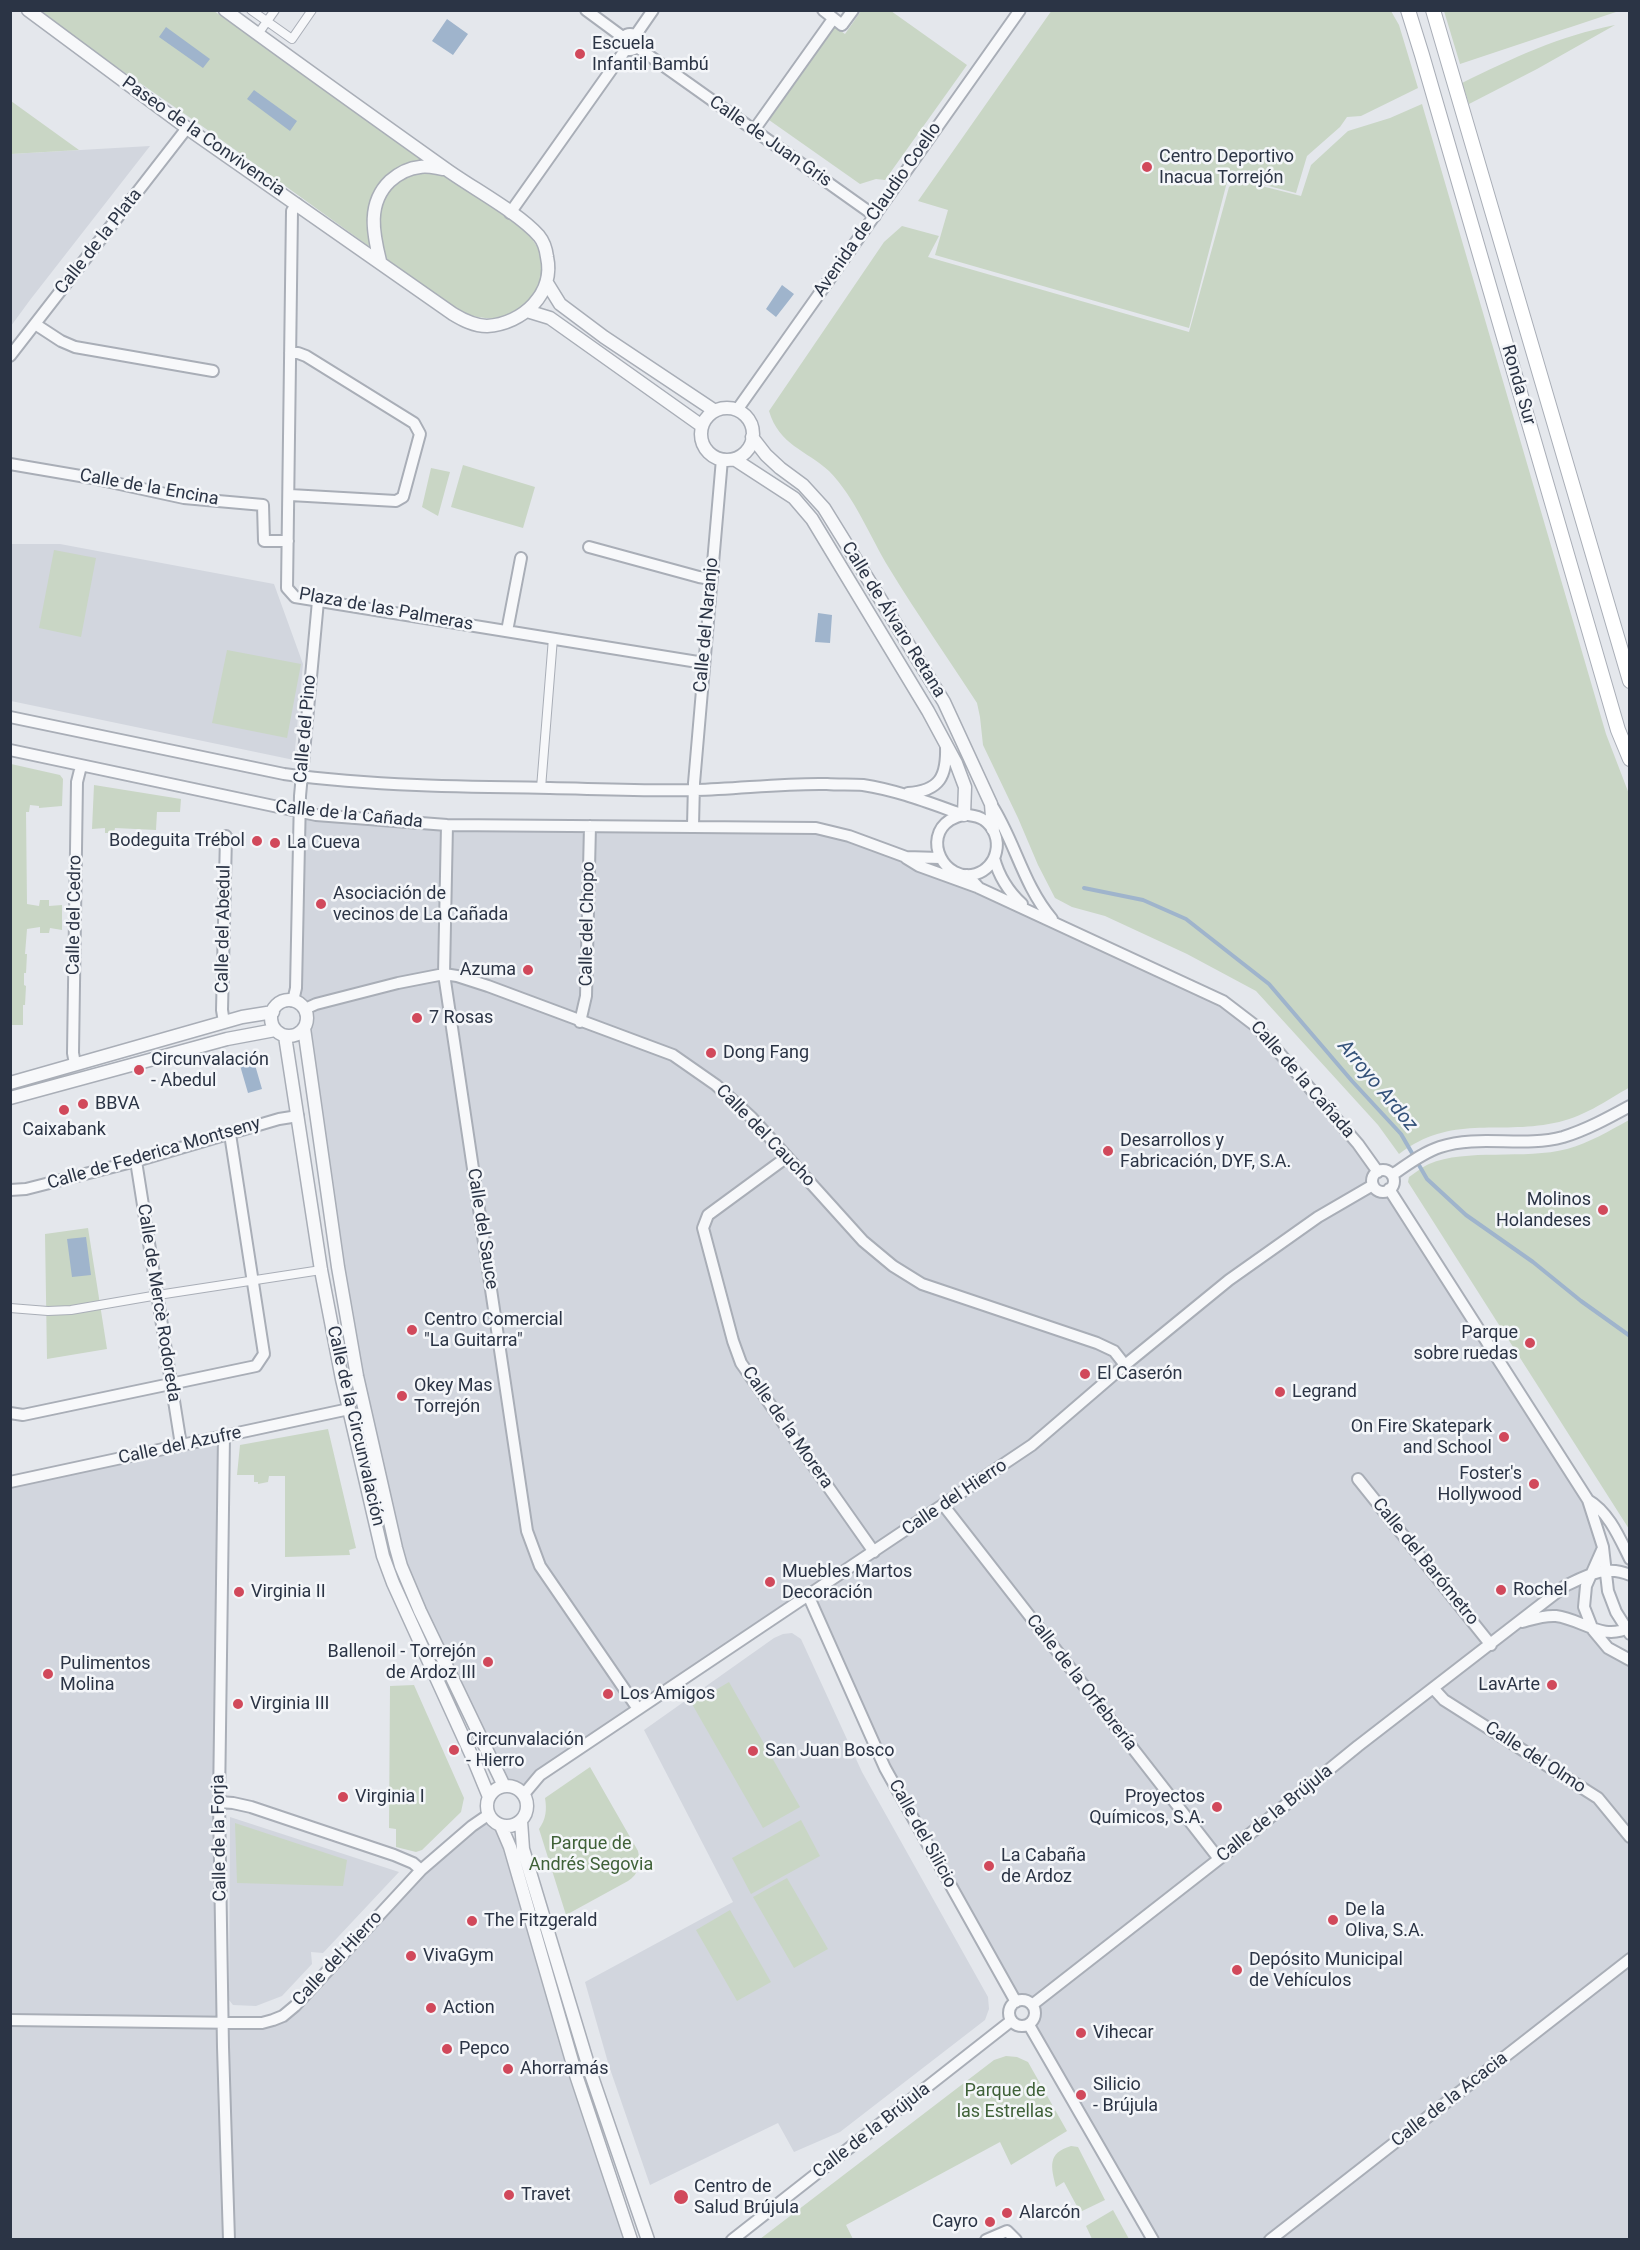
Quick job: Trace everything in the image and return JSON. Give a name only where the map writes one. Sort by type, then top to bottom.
[{"type":"main road","name":"Ronda Sur","points":[[1408,10],[1618,730],[1629,759]]},
{"type":"main road","name":"Ronda Sur","points":[[1433,10],[1629,681]]},
{"type":"street","name":"Paseo de la Convivencia","points":[[28,10],[188,128],[469,323],[486,326],[506,322],[527,311],[539,298],[547,283]]},
{"type":"street","points":[[225,10],[445,169],[527,225],[543,243],[549,267],[547,283],[560,304],[604,337],[715,411]]},
{"type":"street","points":[[251,10],[292,39],[312,10]]},
{"type":"street","points":[[258,34],[274,10]]},
{"type":"street","name":"Calle de Juan Gris","points":[[586,10],[874,216]]},
{"type":"street","points":[[510,213],[653,10]]},
{"type":"street","points":[[823,10],[842,25],[853,10]]},
{"type":"street","name":"Avenida de Claudio Coello","points":[[737,410],[1020,10]]},
{"type":"street","points":[[753,130],[833,19]]},
{"type":"street","name":"Calle de la Plata","points":[[10,356],[188,128]]},
{"type":"street","points":[[380,261],[374,236],[373,211],[382,189],[398,174],[420,166],[445,169]]},
{"type":"street","name":"Plaza de las Palmeras","points":[[297,204],[292,211],[287,588],[295,597],[704,663]]},
{"type":"street","points":[[527,311],[550,318],[702,426]]},
{"type":"street","points":[[35,324],[75,347],[213,371]]},
{"type":"street","points":[[290,353],[306,356],[414,423],[420,435],[403,497],[396,501],[290,495]]},
{"type":"street","points":[[730,408],[737,410],[747,418],[752,426],[752,437],[748,448],[743,454],[728,459],[708,451],[702,442],[702,426],[706,418],[715,411],[730,408]]},
{"type":"street","name":"Calle de Álvaro Retana","points":[[752,437],[766,455],[803,485],[824,508],[944,702],[991,804],[993,829]]},
{"type":"street","name":"Calle de Álvaro Retana","points":[[728,459],[794,498],[812,519],[928,711],[956,763],[965,787],[963,815]]},
{"type":"street","name":"Calle del Naranjo","points":[[693,790],[711,579],[728,459]]},
{"type":"street","name":"Calle de la Encina","points":[[10,464],[92,478],[184,498],[263,505],[264,541],[288,541]]},
{"type":"street","points":[[589,547],[711,579]]},
{"type":"street","points":[[507,631],[521,558]]},
{"type":"street","name":"Calle del Pino","points":[[293,1001],[296,988],[299,813],[318,601]]},
{"type":"street","points":[[541,788],[553,638]]},
{"type":"street","name":"Calle de la Cañada","points":[[10,717],[302,776],[462,787],[693,790],[822,784],[862,785],[903,794],[963,815]]},
{"type":"street","points":[[903,794],[924,792],[937,784],[944,775],[946,746]]},
{"type":"street","name":"Calle de la Cañada","points":[[10,750],[299,813],[447,825],[816,828],[849,836],[906,857],[918,866],[979,888],[1029,910],[1223,1001],[1257,1027],[1358,1144],[1378,1172]]},
{"type":"street","name":"Calle del Cedro","points":[[75,1064],[73,1053],[77,782],[81,766]]},
{"type":"street","points":[[693,790],[693,826]]},
{"type":"street","name":"Calle de la Cañada","points":[[991,804],[1002,822],[1032,892],[1054,922]]},
{"type":"street","points":[[963,815],[975,816],[985,820],[993,829],[997,838],[994,858],[978,873],[957,874],[948,869],[940,858],[936,846],[939,832],[949,820],[963,815]]},
{"type":"street","name":"Calle del Sauce","points":[[447,825],[444,974],[527,1531],[540,1566],[638,1709]]},
{"type":"street","name":"Calle del Chopo","points":[[580,1022],[586,996],[590,826]]},
{"type":"street","name":"Calle del Abedul","points":[[224,1022],[222,1010],[226,836]]},
{"type":"street","name":"Calle de la Cañada","points":[[906,857],[940,858]]},
{"type":"street","name":"Calle de la Cañada","points":[[994,858],[1006,887],[1029,910]]},
{"type":"street","name":"Calle de la Cañada","points":[[967,875],[979,888]]},
{"type":"street","name":"Calle del Caucho","points":[[305,1010],[316,1004],[398,982],[444,974],[488,986],[673,1055],[716,1085],[752,1118],[863,1241],[903,1272],[922,1284],[1097,1343],[1114,1351],[1125,1365]]},
{"type":"street","points":[[10,1098],[227,1039],[280,1033],[292,1036],[304,1028],[307,1021],[305,1010],[293,1001],[285,1001],[277,1005],[273,1012],[272,1022],[280,1033]]},
{"type":"street","points":[[10,1083],[224,1022],[273,1012]]},
{"type":"street","name":"Calle de la Circunvalación","points":[[304,1028],[336,1256],[355,1365],[396,1548],[420,1611],[504,1786]]},
{"type":"street","name":"Calle de la Circunvalación","points":[[280,1033],[298,1116],[321,1270],[349,1409],[388,1570],[476,1763],[489,1797]]},
{"type":"street","points":[[1392,1175],[1440,1147],[1562,1137],[1590,1127],[1629,1106]]},
{"type":"street","name":"Calle de Federica Montseny","points":[[10,1190],[26,1189],[136,1161],[279,1119],[298,1116]]},
{"type":"street","points":[[10,1413],[23,1415],[256,1366],[261,1361],[264,1354],[230,1134]]},
{"type":"street","name":"Calle de la Morera","points":[[787,1157],[708,1215],[704,1228],[741,1364],[874,1552]]},
{"type":"street","name":"Calle de Mercè Rodoreda","points":[[136,1161],[181,1445]]},
{"type":"street","points":[[1386,1170],[1392,1175],[1393,1183],[1389,1189],[1380,1191],[1373,1185],[1373,1178],[1378,1172],[1386,1170]]},
{"type":"street","name":"Calle del Hierro","points":[[524,1794],[540,1775],[1032,1445],[1229,1280],[1318,1217],[1373,1185]]},
{"type":"street","points":[[1389,1189],[1588,1500],[1603,1547],[1608,1591],[1616,1612],[1628,1630],[1616,1632],[1593,1630]]},
{"type":"street","points":[[10,1308],[71,1310],[158,1294],[321,1270]]},
{"type":"street","name":"Calle del Azufre","points":[[10,1482],[349,1409]]},
{"type":"street","name":"Calle de la Forja","points":[[224,1436],[219,1802],[229,2240]]},
{"type":"street","name":"Calle del Barómetro","points":[[1358,1479],[1491,1646]]},
{"type":"street","points":[[1588,1500],[1597,1505],[1611,1525],[1629,1560]]},
{"type":"street","name":"Calle de la Orfebrería","points":[[944,1506],[1219,1859]]},
{"type":"street","points":[[1603,1547],[1583,1597],[1584,1607],[1593,1630],[1608,1648],[1629,1660]]},
{"type":"street","points":[[1604,1570],[1629,1575]]},
{"type":"street","name":"Calle de la Brújula","points":[[1032,2005],[1433,1688],[1491,1646],[1565,1587],[1604,1570]]},
{"type":"street","name":"Calle del Silicio","points":[[808,1595],[885,1768],[1016,2002]]},
{"type":"street","name":"Calle de la Brújula","points":[[1519,1623],[1545,1616],[1557,1616],[1593,1630]]},
{"type":"street","name":"Calle del Olmo","points":[[1433,1688],[1444,1700],[1598,1798],[1629,1837]]},
{"type":"street","points":[[504,1786],[515,1787],[524,1794],[528,1809],[521,1821],[512,1826],[501,1826],[492,1821],[488,1815],[487,1804],[495,1790],[504,1786]]},
{"type":"street","points":[[219,1802],[251,1807],[393,1855],[413,1863],[421,1870]]},
{"type":"street","name":"Calle del Hierro","points":[[10,2020],[262,2023],[283,2016],[308,1993],[421,1870],[488,1815]]},
{"type":"street","points":[[521,1821],[524,1849],[583,2049],[648,2240]]},
{"type":"street","points":[[501,1826],[510,1847],[576,2075],[631,2240]]},
{"type":"street","name":"Calle de la Acacia","points":[[1270,2240],[1629,1959]]},
{"type":"street","points":[[1022,2001],[1032,2005],[1035,2011],[1034,2019],[1029,2025],[1016,2025],[1011,2020],[1009,2014],[1016,2002],[1022,2001]]},
{"type":"street","name":"Calle de la Brújula","points":[[732,2240],[1011,2020]]},
{"type":"street","points":[[1029,2025],[1153,2240]]},
{"type":"street","points":[[986,2240],[1007,2231],[1016,2240]]},
{"type":"shaded area","points":[[150,146],[30,300],[11,326],[11,154]]},
{"type":"shaded area","points":[[11,544],[60,544],[274,584],[303,664],[294,760],[11,701]]},
{"type":"shaded area","points":[[299,813],[447,825],[816,828],[906,857],[940,858],[979,888],[1240,1012],[1358,1144],[1374,1175],[1373,1185],[1380,1191],[1386,1191],[1588,1500],[1603,1547],[1586,1586],[1593,1630],[1630,1660],[1629,2239],[1153,2239],[1029,2025],[1034,2019],[1035,2011],[1032,2005],[1022,2001],[1016,2002],[885,1768],[808,1595],[540,1775],[524,1794],[510,1786],[401,1566],[369,1433],[304,1028],[307,1015],[299,1004],[293,1001]]},
{"type":"shaded area","points":[[224,1436],[223,2023],[283,2016],[393,1899],[488,1815],[497,1824],[631,2239],[11,2239],[10,1482]]},
{"type":"shaded area","points":[[792,1633],[801,1639],[862,1772],[988,1997],[989,2009],[985,2020],[840,2132],[794,2152],[778,2123],[650,2185],[609,2066],[585,1982],[733,1902],[644,1730],[774,1638]]},
{"type":"shaded area","points":[[230,1817],[399,1872],[323,1953],[311,1952],[312,1964],[282,1996],[256,2006],[233,2005],[229,2000]]},
{"type":"green space","name":"Centro Deportivo Inacua Torrejón","points":[[1052,10],[1391,11],[1399,25],[1418,88],[1361,116],[1347,117],[1340,127],[1307,156],[1296,193],[1237,178],[1227,182],[1189,328],[935,255],[948,210],[918,201]]},
{"type":"green space","points":[[1444,10],[1619,11],[1460,64]]},
{"type":"green space","points":[[36,11],[214,11],[523,229],[538,248],[543,267],[541,285],[532,300],[517,311],[499,317],[478,317],[456,309],[202,126]]},
{"type":"green space","points":[[861,11],[891,11],[967,65],[885,180],[876,179],[860,184],[769,120],[835,27],[845,34]]},
{"type":"green space","points":[[1615,25],[1469,104],[1462,83],[1555,42]]},
{"type":"green space","points":[[11,101],[79,150],[11,154]]},
{"type":"green space","points":[[1422,104],[1606,734],[1629,794],[1630,1087],[1594,1108],[1564,1121],[1533,1126],[1456,1130],[1437,1134],[1418,1142],[1399,1154],[1378,1125],[1256,991],[1187,954],[1105,916],[1072,907],[1055,898],[983,745],[977,703],[882,556],[847,493],[829,471],[794,446],[779,432],[769,411],[884,242],[902,226],[939,236],[928,257],[1189,332],[1229,187],[1238,180],[1301,196],[1311,165],[1348,131],[1390,118]]},
{"type":"green space","points":[[463,465],[535,487],[523,528],[451,507]]},
{"type":"green space","points":[[431,468],[450,472],[438,516],[422,507]]},
{"type":"green space","points":[[54,550],[96,558],[81,637],[39,628]]},
{"type":"green space","points":[[227,650],[301,664],[287,738],[212,723]]},
{"type":"green space","points":[[11,764],[60,775],[63,779],[62,806],[39,808],[39,806],[30,805],[29,812],[26,812],[27,904],[39,906],[40,900],[49,900],[49,906],[62,905],[62,930],[50,928],[49,933],[40,933],[40,927],[27,929],[23,1025],[10,1025]]},
{"type":"green space","points":[[94,785],[181,799],[180,812],[157,812],[156,830],[115,828],[114,833],[105,833],[105,828],[92,829]]},
{"type":"green space","points":[[1629,1120],[1629,1529],[1408,1182],[1409,1177],[1421,1168],[1444,1159],[1460,1156],[1533,1154],[1567,1149],[1591,1140]]},
{"type":"green space","points":[[88,1228],[107,1349],[47,1359],[45,1234]]},
{"type":"green space","points":[[328,1429],[356,1548],[349,1550],[350,1555],[285,1557],[285,1476],[269,1476],[268,1482],[258,1484],[254,1482],[254,1475],[237,1475],[240,1445]]},
{"type":"green space","points":[[729,1682],[800,1807],[763,1828],[692,1704]]},
{"type":"green space","points":[[414,1685],[464,1798],[461,1812],[422,1850],[416,1852],[396,1847],[396,1829],[389,1828],[390,1686]]},
{"type":"green space","name":"Parque de Andrés Segovia","points":[[590,1767],[638,1851],[639,1864],[637,1872],[628,1881],[566,1915],[539,1829],[545,1814],[545,1798]]},
{"type":"green space","points":[[801,1820],[820,1856],[751,1894],[732,1858]]},
{"type":"green space","points":[[235,1823],[347,1860],[343,1886],[237,1883]]},
{"type":"green space","points":[[787,1878],[828,1949],[794,1968],[753,1897]]},
{"type":"green space","points":[[730,1910],[771,1982],[737,2001],[696,1930]]},
{"type":"green space","name":"Parque de las Estrellas","points":[[1006,2056],[1017,2057],[1028,2062],[1067,2131],[1011,2165],[1000,2142],[846,2225],[853,2239],[760,2239],[994,2060]]},
{"type":"green space","points":[[1071,2146],[1078,2147],[1105,2200],[1080,2212],[1064,2182],[1056,2187],[1052,2167],[1054,2157],[1063,2149]]},
{"type":"green space","points":[[1113,2210],[1129,2239],[1092,2239],[1086,2226]]},
{"type":"water","points":[[447,19],[468,34],[453,55],[432,41]]},
{"type":"water","points":[[166,27],[210,59],[203,68],[159,37]]},
{"type":"water","points":[[254,90],[297,121],[290,131],[247,99]]},
{"type":"water","points":[[782,285],[794,294],[776,317],[766,309]]},
{"type":"water","points":[[818,613],[832,615],[830,643],[815,642]]},
{"type":"water","points":[[253,1058],[262,1089],[248,1093],[239,1062]]},
{"type":"water","points":[[86,1237],[91,1275],[72,1277],[67,1239]]},
{"type":"waterway","name":"Arroyo Ardoz","points":[[1084,888],[1143,900],[1186,919],[1269,984],[1401,1134],[1427,1179],[1466,1215],[1533,1262],[1581,1301],[1630,1336]]},
{"type":"place","name":"Escuela Infantil Bambú","points":[[580,54]]},
{"type":"place","name":"Centro Deportivo Inacua Torrejón","points":[[1147,167]]},
{"type":"place","name":"Bodeguita Trébol","points":[[257,841]]},
{"type":"place","name":"La Cueva","points":[[275,843]]},
{"type":"place","name":"Asociación de vecinos de La Cañada","points":[[321,904]]},
{"type":"place","name":"Azuma","points":[[528,970]]},
{"type":"place","name":"7 Rosas","points":[[417,1018]]},
{"type":"place","name":"Dong Fang","points":[[711,1053]]},
{"type":"place","name":"Circunvalación - Abedul","points":[[139,1070]]},
{"type":"place","name":"BBVA","points":[[83,1104]]},
{"type":"place","name":"Caixabank","points":[[64,1110]]},
{"type":"place","name":"Desarrollos y Fabricación, DYF, S.A.","points":[[1108,1151]]},
{"type":"place","name":"Molinos Holandeses","points":[[1603,1210]]},
{"type":"place","name":"Centro Comercial \"La Guitarra\"","points":[[412,1330]]},
{"type":"place","name":"Parque sobre ruedas","points":[[1530,1343]]},
{"type":"place","name":"El Caserón","points":[[1085,1374]]},
{"type":"place","name":"Legrand","points":[[1280,1392]]},
{"type":"place","name":"Okey Mas Torrejón","points":[[402,1396]]},
{"type":"place","name":"On Fire Skatepark and School","points":[[1504,1437]]},
{"type":"place","name":"Foster's Hollywood","points":[[1534,1484]]},
{"type":"place","name":"Muebles Martos Decoración","points":[[770,1582]]},
{"type":"place","name":"Rochel","points":[[1501,1590]]},
{"type":"place","name":"Virginia II","points":[[239,1592]]},
{"type":"place","name":"Ballenoil - Torrejón de Ardoz III","points":[[488,1662]]},
{"type":"place","name":"Pulimentos Molina","points":[[48,1674]]},
{"type":"place","name":"LavArte","points":[[1552,1685]]},
{"type":"place","name":"Los Amigos","points":[[608,1694]]},
{"type":"place","name":"Virginia III","points":[[238,1704]]},
{"type":"place","name":"Circunvalación - Hierro","points":[[454,1750]]},
{"type":"place","name":"San Juan Bosco","points":[[753,1751]]},
{"type":"place","name":"Virginia I","points":[[343,1797]]},
{"type":"place","name":"Proyectos Químicos, S.A.","points":[[1217,1807]]},
{"type":"place","name":"La Cabaña de Ardoz","points":[[989,1866]]},
{"type":"place","name":"De la Oliva, S.A.","points":[[1333,1920]]},
{"type":"place","name":"The Fitzgerald","points":[[472,1921]]},
{"type":"place","name":"VivaGym","points":[[411,1956]]},
{"type":"place","name":"Depósito Municipal de Vehículos","points":[[1237,1970]]},
{"type":"place","name":"Action","points":[[431,2008]]},
{"type":"place","name":"Vihecar","points":[[1081,2033]]},
{"type":"place","name":"Pepco","points":[[447,2049]]},
{"type":"place","name":"Ahorramás","points":[[508,2069]]},
{"type":"place","name":"Silicio - Brújula","points":[[1081,2095]]},
{"type":"place","name":"Travet","points":[[509,2195]]},
{"type":"place","name":"Centro de Salud Brújula","points":[[681,2197]]},
{"type":"place","name":"Alarcón","points":[[1007,2213]]},
{"type":"place","name":"Cayro","points":[[990,2222]]}]
